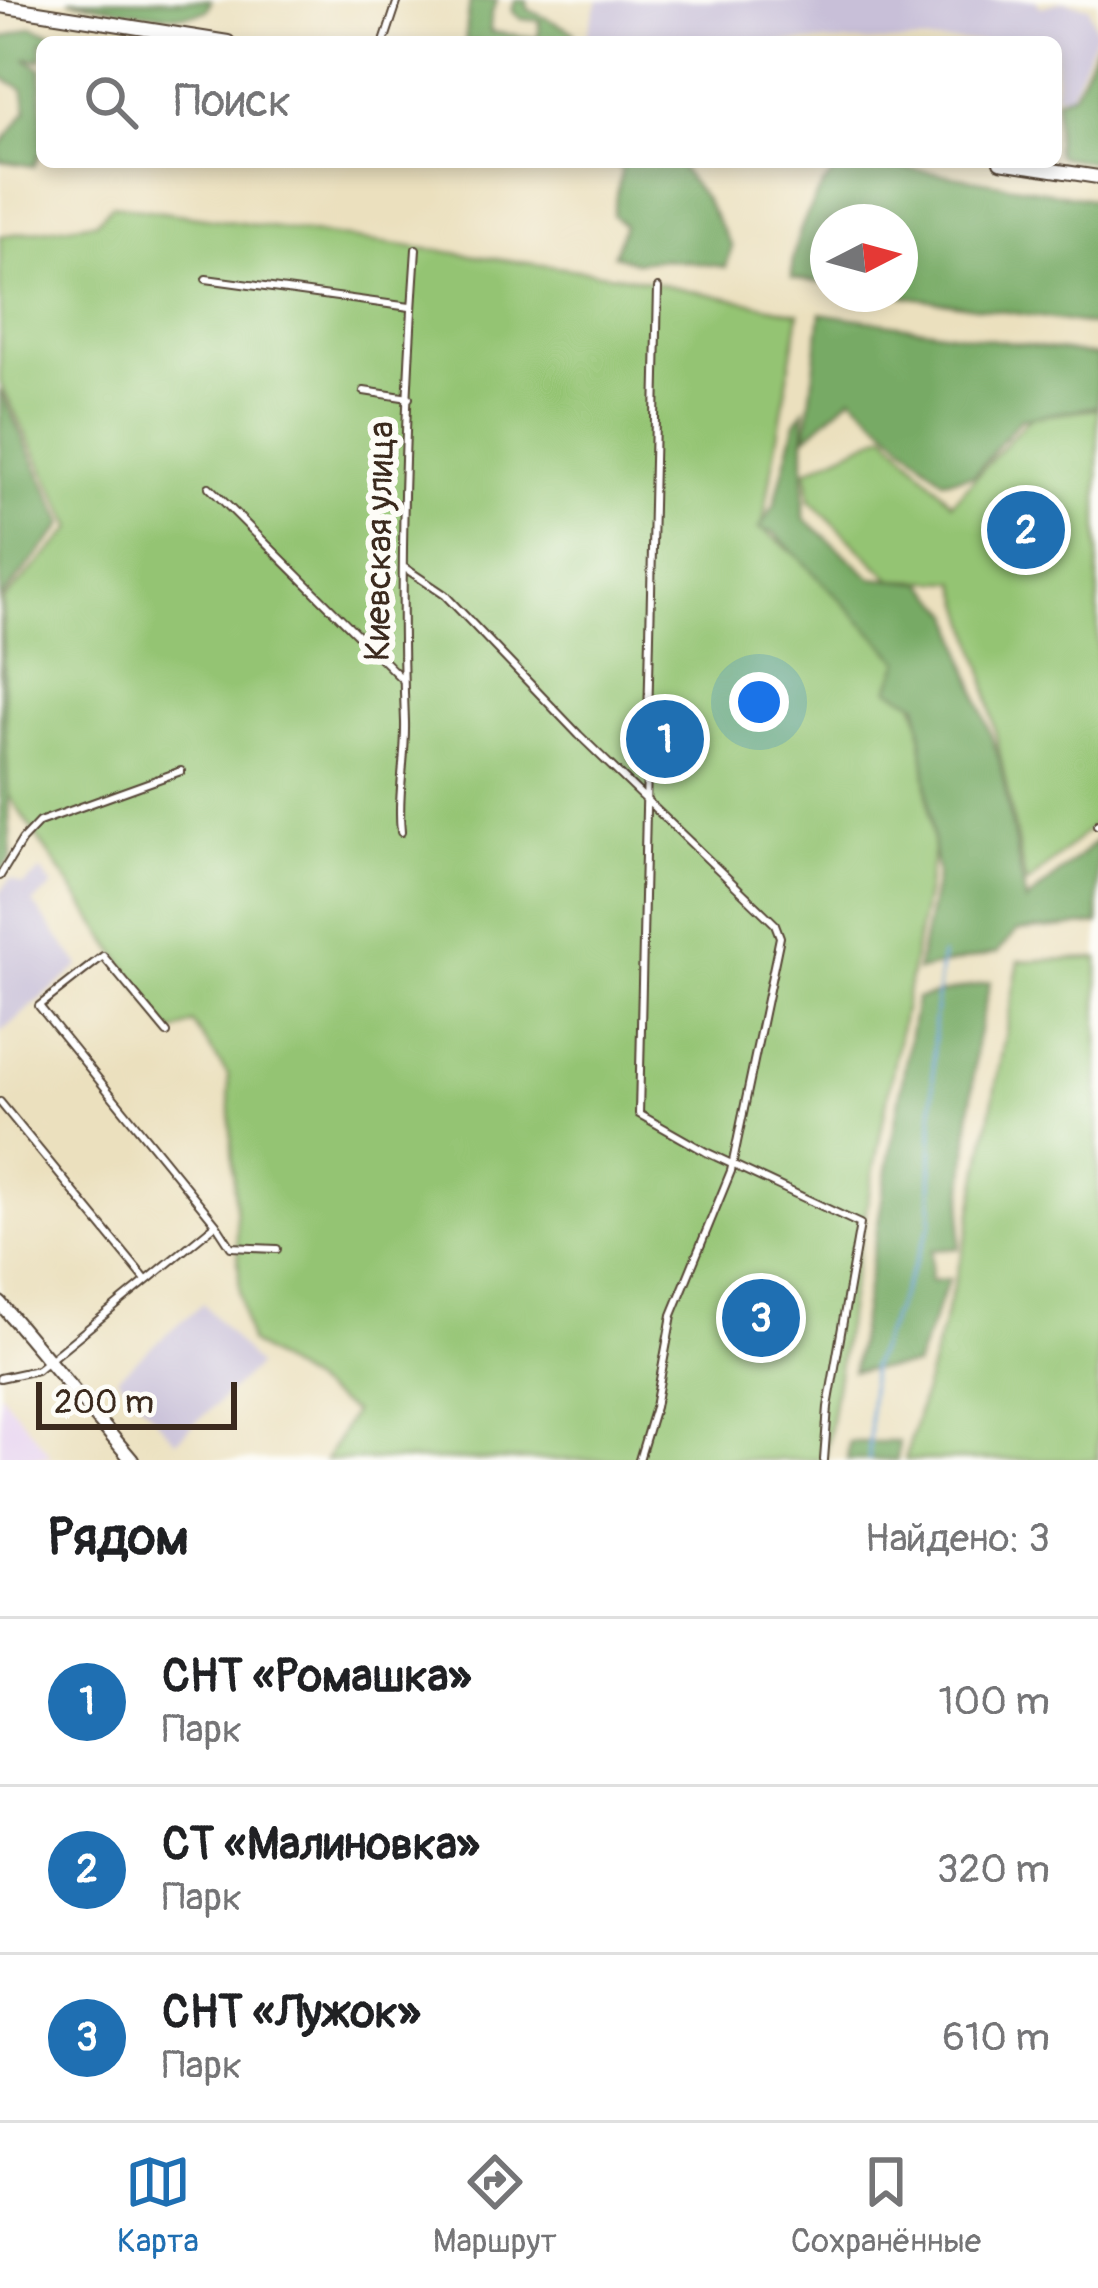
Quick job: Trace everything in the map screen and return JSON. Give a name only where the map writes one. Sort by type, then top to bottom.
[{"type":"highway","points":[[0,6],[190,36]]},
{"type":"highway","points":[[1039,168],[1098,177]]},
{"type":"highway","points":[[0,1303],[132,1460]]},
{"type":"street","points":[[386,36],[398,0]]},
{"type":"street","name":"Киевская улица","points":[[400,832],[416,249]]},
{"type":"street","points":[[206,279],[412,307]]},
{"type":"street","points":[[658,288],[639,1114],[731,1164],[860,1223],[828,1406],[824,1460]]},
{"type":"street","points":[[364,391],[409,398]]},
{"type":"street","points":[[209,487],[402,680]]},
{"type":"street","points":[[405,568],[445,595],[579,735],[775,925],[780,937],[731,1164],[672,1315],[655,1407],[639,1460]]},
{"type":"street","points":[[0,876],[39,822],[181,771]]},
{"type":"street","points":[[167,1033],[103,956],[39,1006],[231,1247],[277,1249]]},
{"type":"street","points":[[0,1102],[146,1280]]},
{"type":"street","points":[[0,1378],[37,1370],[216,1224]]},
{"type":"shaded area","points":[[598,0],[1035,0],[1041,7],[1063,1],[1089,7],[1097,32],[1070,94],[1062,95],[1062,36],[587,36]]},
{"type":"shaded area","points":[[41,871],[53,886],[33,903],[80,966],[0,1033],[0,893],[10,879],[23,885]]},
{"type":"shaded area","points":[[203,1303],[257,1366],[176,1441],[117,1377]]},
{"type":"shaded area","points":[[0,1392],[51,1456],[0,1460]]},
{"type":"green space","points":[[69,0],[211,1],[207,10],[179,15]]},
{"type":"green space","points":[[470,0],[497,0],[490,32],[522,36],[466,36]]},
{"type":"green space","points":[[515,0],[527,0],[528,9],[574,32],[573,36],[538,36],[540,21],[521,19],[512,11]]},
{"type":"green space","points":[[32,27],[60,36],[36,36],[36,59],[25,58],[36,65],[34,166],[0,161],[0,146],[27,110],[23,89],[0,76],[0,39]]},
{"type":"green space","points":[[1098,42],[1098,163],[1062,157],[1062,97],[1074,93]]},
{"type":"green space","points":[[622,168],[681,168],[732,247],[726,267],[667,259],[635,262],[614,255],[624,225],[613,215]]},
{"type":"green space","points":[[839,168],[906,168],[1098,200],[1098,326],[918,298],[918,204],[813,204]]},
{"type":"green space","points":[[112,205],[628,277],[799,313],[762,529],[884,617],[920,719],[934,851],[851,1290],[825,1460],[326,1460],[353,1412],[249,1342],[240,1294],[228,1075],[193,1023],[171,1034],[4,788],[3,601],[73,528],[0,383],[0,236],[96,222]]},
{"type":"green space","points":[[810,210],[810,281],[792,278]]},
{"type":"green space","points":[[821,313],[1098,356],[1098,406],[1020,419],[974,475],[943,480],[852,396],[806,437]]},
{"type":"green space","points":[[0,390],[64,524],[0,600]]},
{"type":"green space","points":[[1098,409],[1098,821],[1026,885],[983,670],[957,582],[892,580],[810,500],[807,470],[886,433],[952,503],[1030,417]]},
{"type":"green space","points":[[804,410],[804,518],[872,578],[924,583],[953,614],[1000,762],[1026,902],[1098,840],[1098,924],[1017,931],[997,953],[917,971],[937,874],[918,704],[889,689],[900,661],[775,533],[759,529],[774,506],[796,421]]},
{"type":"green space","points":[[0,600],[11,857],[0,874]]},
{"type":"green space","points":[[1098,958],[1098,1460],[905,1460],[968,1233],[1019,961]]},
{"type":"green space","points":[[990,982],[976,1044],[959,1248],[932,1250],[930,1281],[949,1279],[915,1366],[853,1371],[916,999]]},
{"type":"green space","points":[[849,1442],[899,1442],[897,1460],[847,1460]]},
{"type":"waterway","points":[[869,1460],[871,1367],[931,1224],[934,1022],[942,955]]},
{"type":"place","name":"СТ «Малиновка»","points":[[1026,530]]},
{"type":"place","name":"СНТ «Ромашка»","points":[[665,739]]},
{"type":"place","name":"СНТ «Лужок»","points":[[761,1318]]}]
